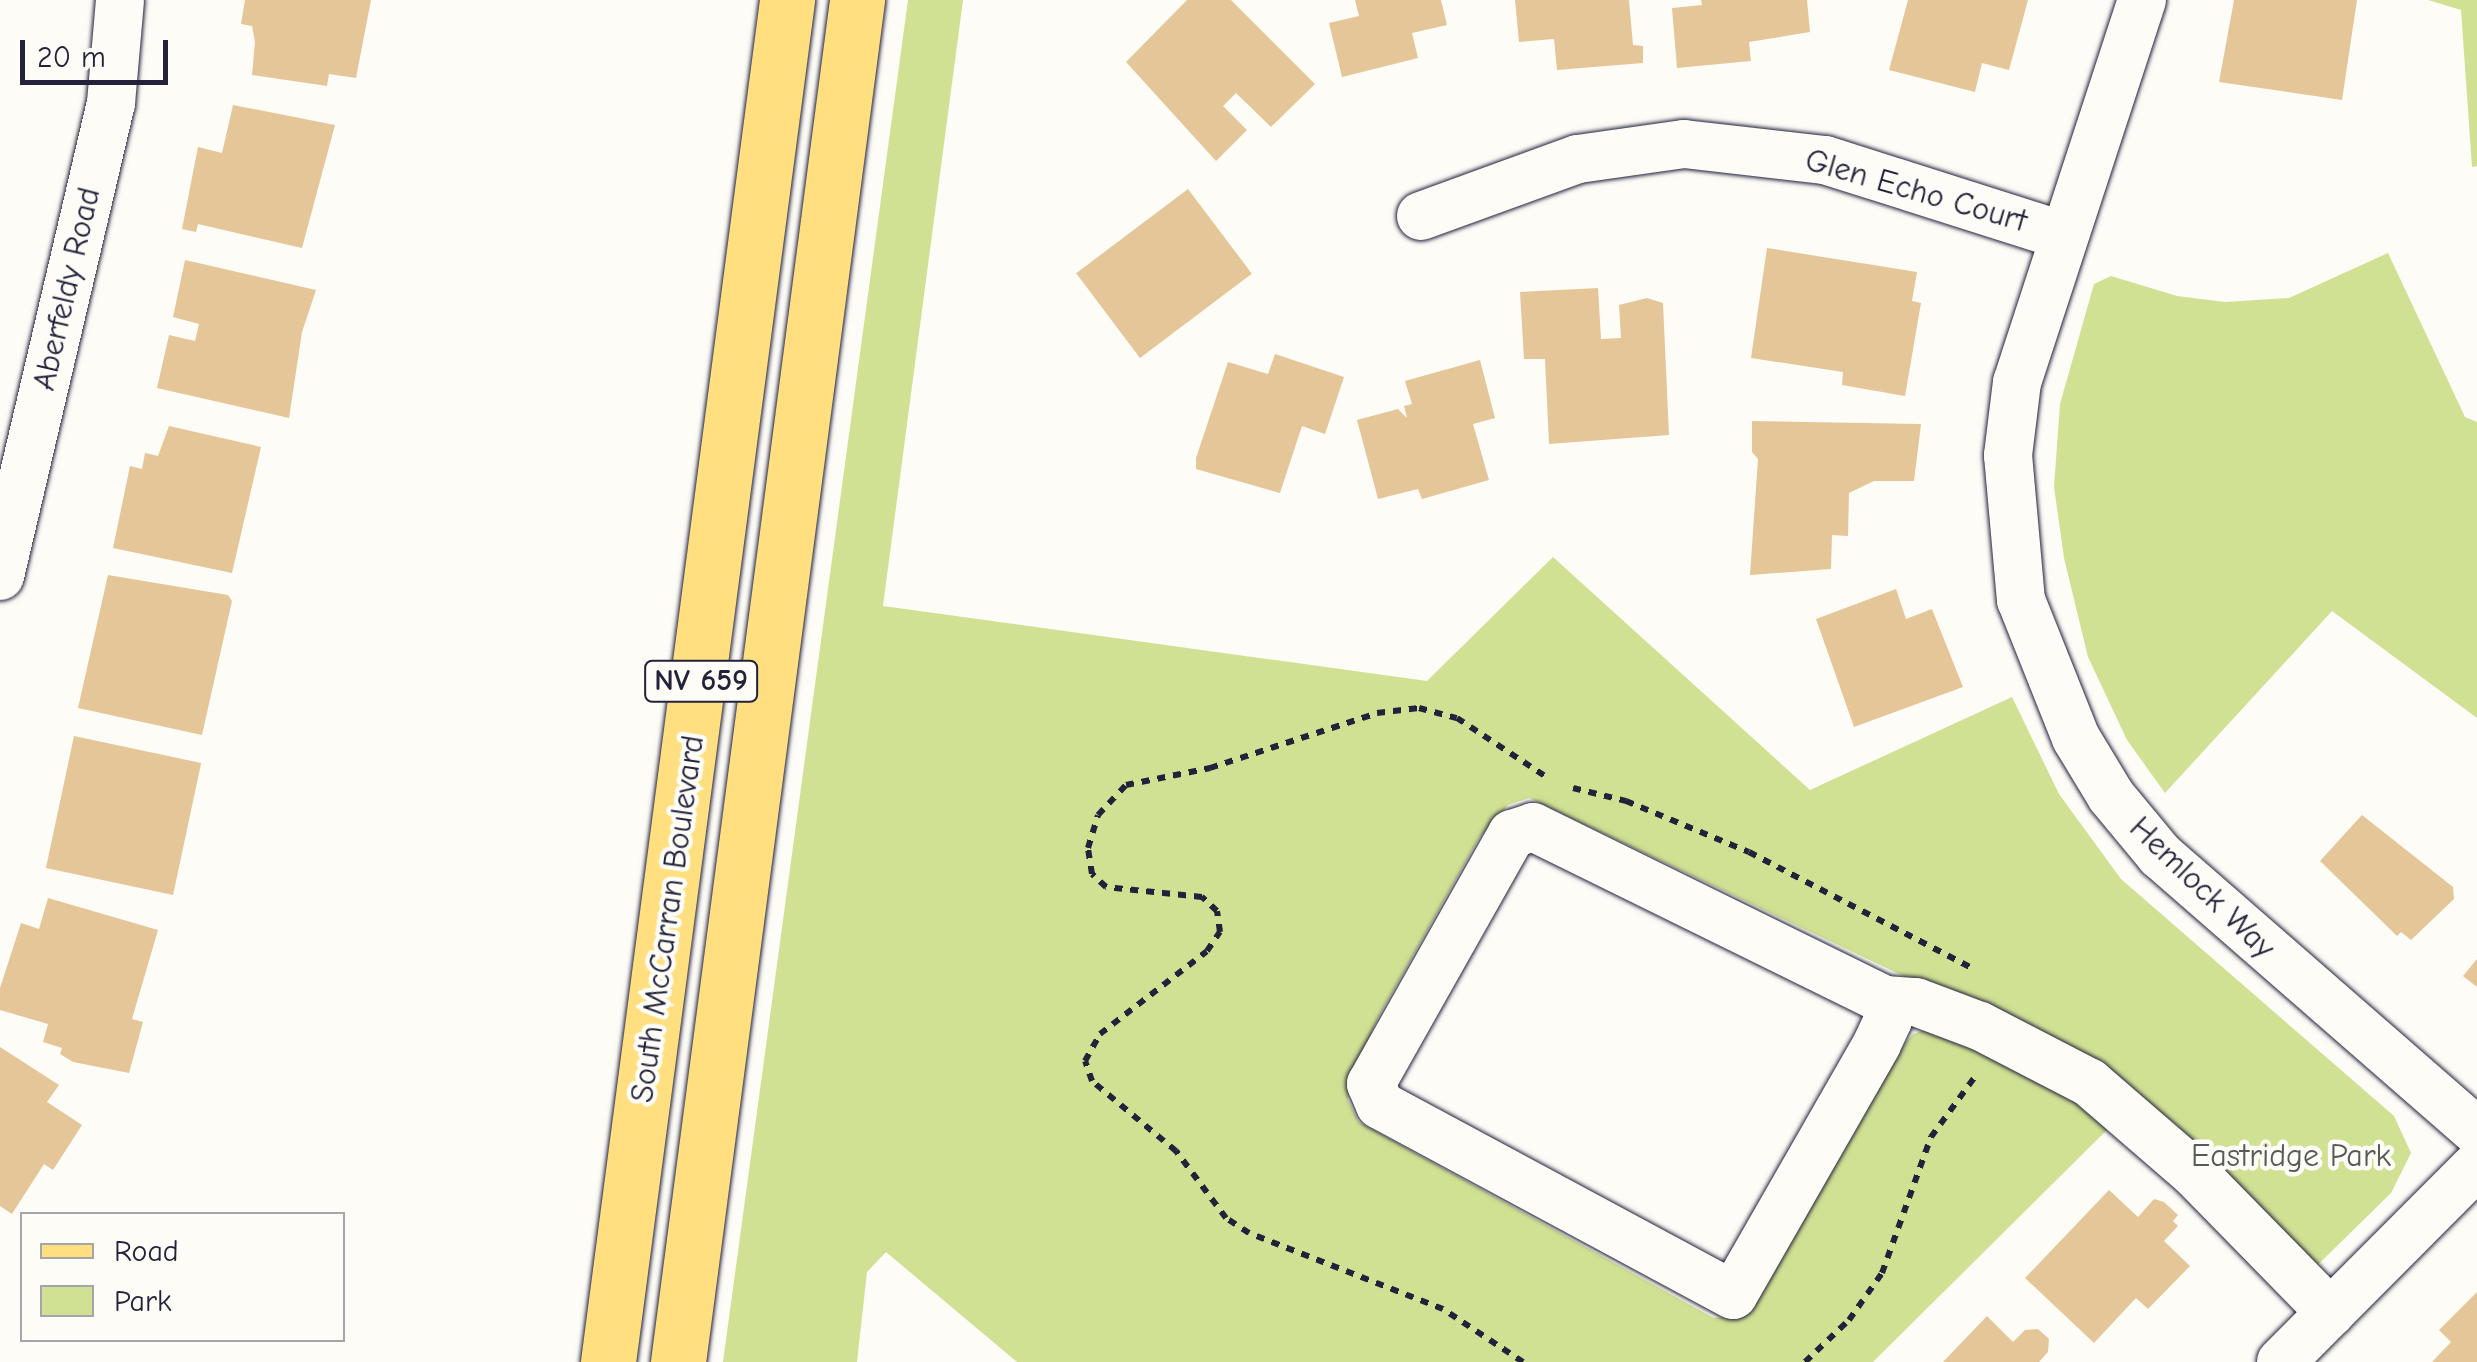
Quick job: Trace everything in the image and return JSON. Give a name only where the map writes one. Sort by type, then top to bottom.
[{"type":"main road","name":"South McCarran Boulevard","points":[[608,1362],[787,0]]},
{"type":"main road","name":"South McCarran Boulevard","points":[[678,1362],[857,0]]},
{"type":"street","name":"Aberfeldy Road","points":[[0,576],[110,103],[120,0]]},
{"type":"street","name":"Hemlock Way","points":[[2142,0],[2017,382],[2008,455],[2021,600],[2069,723],[2112,796],[2160,855],[2477,1132]]},
{"type":"street","name":"Glen Echo Court","points":[[1421,216],[1578,159],[1684,144],[1824,160],[2062,235]]},
{"type":"street","points":[[1885,1000],[1888,1020],[1877,1044],[1733,1295],[1380,1105],[1371,1084],[1512,834],[1532,827],[1885,1000],[1916,1002],[2004,1038],[2090,1083],[2139,1122],[2331,1312]]},
{"type":"street","points":[[2282,1362],[2477,1165]]},
{"type":"path","points":[[1805,1362],[1849,1320],[1882,1273],[1931,1137],[2004,1038]]},
{"type":"green space","name":"Eastridge Park","points":[[908,0],[963,0],[883,606],[1427,681],[1553,557],[1810,790],[2012,697],[2059,794],[2121,879],[2394,1116],[2411,1153],[2391,1193],[2290,1292],[2118,1119],[1873,1362],[1017,1362],[886,1252],[867,1272],[857,1362],[723,1362]],"holes":[[[1529,798],[1960,1003],[2026,1072],[1930,1028],[1913,1034],[1894,1057],[1760,1297],[1739,1314],[1714,1318],[1359,1122],[1348,1100],[1351,1076],[1379,1016],[1479,838],[1508,805]]]},
{"type":"green space","points":[[2428,0],[2477,0],[2477,166],[2472,167],[2461,10]]},
{"type":"green space","points":[[2388,253],[2465,417],[2477,422],[2477,718],[2332,611],[2165,793],[2127,740],[2088,657],[2064,558],[2054,487],[2060,404],[2094,284],[2111,276],[2177,296],[2225,302],[2289,298]]},
{"type":"building","points":[[245,0],[371,0],[356,78],[329,74],[327,86],[252,75],[252,26],[241,24]]},
{"type":"building","points":[[1187,0],[1231,0],[1315,84],[1271,127],[1236,93],[1223,106],[1247,130],[1216,161],[1126,62]]},
{"type":"building","points":[[1355,0],[1441,0],[1447,25],[1412,33],[1418,58],[1342,77],[1329,23],[1359,16]]},
{"type":"building","points":[[1515,0],[1629,0],[1633,45],[1643,46],[1643,63],[1557,70],[1554,39],[1519,42]]},
{"type":"building","points":[[1701,0],[1807,0],[1810,32],[1749,42],[1751,61],[1677,68],[1672,8],[1702,5]]},
{"type":"building","points":[[1908,0],[2028,0],[2009,70],[1982,63],[1975,92],[1889,70]]},
{"type":"building","points":[[2234,0],[2357,0],[2342,100],[2219,82]]},
{"type":"building","points":[[233,105],[335,125],[302,248],[198,224],[196,232],[182,229],[198,147],[222,153]]},
{"type":"building","points":[[1188,189],[1252,274],[1140,358],[1076,273]]},
{"type":"building","points":[[1767,248],[1917,272],[1912,301],[1921,303],[1905,396],[1842,385],[1843,372],[1751,358]]},
{"type":"building","points":[[185,260],[316,290],[302,332],[289,418],[157,388],[169,335],[195,341],[199,324],[173,317]]},
{"type":"building","points":[[1598,288],[1601,339],[1621,338],[1619,305],[1647,298],[1663,303],[1669,435],[1549,444],[1545,359],[1524,359],[1520,292]]},
{"type":"building","points":[[1275,354],[1344,377],[1325,434],[1302,426],[1280,493],[1196,469],[1196,458],[1228,362],[1268,374]]},
{"type":"building","points":[[1480,360],[1495,418],[1473,424],[1489,480],[1422,499],[1418,489],[1378,499],[1357,420],[1398,409],[1407,418],[1404,406],[1412,404],[1405,381]]},
{"type":"building","points":[[1752,421],[1921,424],[1914,481],[1874,481],[1849,493],[1848,536],[1832,535],[1831,569],[1750,575],[1758,459],[1752,452]]},
{"type":"building","points":[[169,426],[261,447],[232,573],[113,548],[130,466],[142,469],[145,453],[158,456]]},
{"type":"building","points":[[108,575],[228,595],[232,601],[202,735],[78,708]]},
{"type":"building","points":[[1896,589],[1906,619],[1932,609],[1963,687],[1854,727],[1816,619]]},
{"type":"building","points":[[74,736],[201,763],[173,895],[46,868]]},
{"type":"building","points":[[2362,815],[2453,887],[2454,899],[2411,940],[2401,932],[2397,936],[2320,861]]},
{"type":"building","points":[[48,898],[158,930],[132,1019],[143,1022],[129,1073],[73,1062],[60,1054],[62,1048],[43,1042],[48,1024],[0,1010],[0,988],[21,923],[39,929]]},
{"type":"building","points":[[2477,959],[2477,987],[2463,976]]},
{"type":"building","points":[[0,1047],[59,1085],[47,1102],[82,1125],[53,1170],[44,1164],[12,1214],[0,1206]]},
{"type":"building","points":[[2109,1190],[2138,1217],[2154,1199],[2164,1202],[2178,1215],[2173,1221],[2178,1226],[2164,1241],[2190,1266],[2148,1309],[2136,1298],[2094,1343],[2025,1278]]},
{"type":"building","points":[[2477,1292],[2477,1362],[2432,1362],[2451,1342],[2439,1330]]},
{"type":"building","points":[[1987,1316],[2013,1342],[2025,1330],[2038,1329],[2049,1339],[2048,1352],[2039,1362],[1943,1362]]}]
